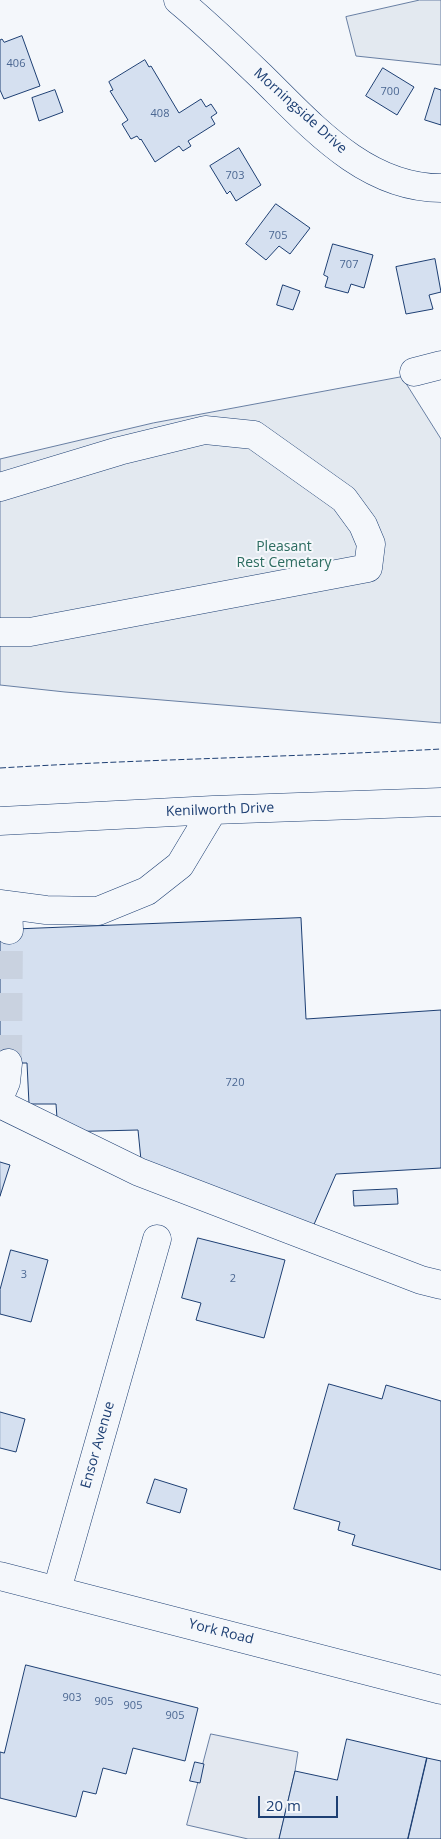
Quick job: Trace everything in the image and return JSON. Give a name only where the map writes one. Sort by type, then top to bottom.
[{"type":"street","name":"Morningside Drive","points":[[178,0],[254,69],[311,125],[360,164],[390,179],[423,188],[441,188]]},
{"type":"street","points":[[414,372],[441,365]]},
{"type":"street","points":[[0,487],[119,451],[205,430],[254,436],[344,499],[363,525],[371,544],[368,568],[30,632],[0,632]]},
{"type":"street","name":"Kenilworth Drive","points":[[0,821],[214,810],[441,802]]},
{"type":"street","points":[[5,913],[46,910],[98,910],[147,891],[180,865],[214,810]]},
{"type":"street","points":[[0,1096],[6,1082],[8,1063]]},
{"type":"street","points":[[0,1104],[139,1172],[421,1280],[441,1285]]},
{"type":"street","name":"Ensor Avenue","points":[[57,1590],[157,1239]]},
{"type":"street","name":"York Road","points":[[0,1576],[441,1690]]},
{"type":"green space","points":[[420,0],[441,0],[441,65],[356,56],[346,17]]},
{"type":"green space","name":"Pleasant Rest Cemetary","points":[[402,377],[441,439],[441,723],[0,685],[0,459],[153,423]]},
{"type":"shaded area","points":[[211,1734],[298,1752],[279,1839],[248,1839],[187,1825]]},
{"type":"building","points":[[22,36],[40,86],[4,99],[0,90],[0,40],[2,39],[4,42]]},
{"type":"building","points":[[145,60],[149,67],[151,66],[179,113],[201,99],[206,107],[211,104],[217,113],[211,117],[215,124],[188,141],[191,146],[183,151],[179,146],[155,162],[141,139],[137,136],[131,139],[122,124],[128,120],[110,91],[113,90],[109,82]]},
{"type":"building","points":[[383,68],[414,87],[397,115],[366,96]]},
{"type":"building","points":[[435,88],[441,90],[441,125],[425,120]]},
{"type":"building","points":[[55,90],[63,112],[39,121],[32,98]]},
{"type":"building","points":[[239,148],[261,185],[236,201],[230,191],[227,194],[210,166]]},
{"type":"building","points":[[276,204],[310,228],[290,254],[279,246],[266,260],[246,244]]},
{"type":"building","points":[[333,244],[373,255],[364,288],[351,284],[348,293],[325,287],[328,277],[324,275]]},
{"type":"building","points":[[435,259],[441,292],[429,295],[433,309],[406,314],[396,267]]},
{"type":"building","points":[[283,285],[300,291],[293,310],[277,305]]},
{"type":"building","points":[[301,918],[306,1019],[441,1010],[441,1168],[336,1174],[312,1229],[141,1160],[138,1130],[58,1132],[56,1104],[29,1104],[27,1063],[0,1063],[0,930]]},
{"type":"building","points":[[0,1162],[10,1165],[0,1196]]},
{"type":"building","points":[[397,1189],[398,1204],[354,1206],[353,1191]]},
{"type":"building","points":[[198,1238],[285,1260],[264,1338],[196,1320],[201,1303],[182,1298]]},
{"type":"building","points":[[11,1250],[48,1260],[31,1322],[0,1314],[0,1290]]},
{"type":"building","points":[[329,1384],[382,1399],[386,1385],[441,1401],[441,1570],[352,1545],[355,1535],[338,1530],[340,1522],[294,1509]]},
{"type":"building","points":[[0,1412],[25,1419],[16,1452],[0,1448]]},
{"type":"building","points":[[155,1479],[187,1489],[180,1513],[147,1503]]},
{"type":"building","points":[[26,1665],[198,1708],[185,1761],[133,1748],[126,1774],[103,1768],[96,1794],[83,1791],[76,1817],[0,1798],[0,1752],[4,1753]]},
{"type":"building","points":[[347,1739],[427,1758],[408,1839],[279,1839],[295,1771],[337,1780]]},
{"type":"building","points":[[427,1758],[441,1761],[441,1839],[408,1839]]},
{"type":"building","points":[[195,1762],[204,1764],[200,1783],[190,1781]]},
{"type":"tunnel","points":[[8,1063],[9,930]]},
{"type":"fence","points":[[0,768],[441,749]]}]
